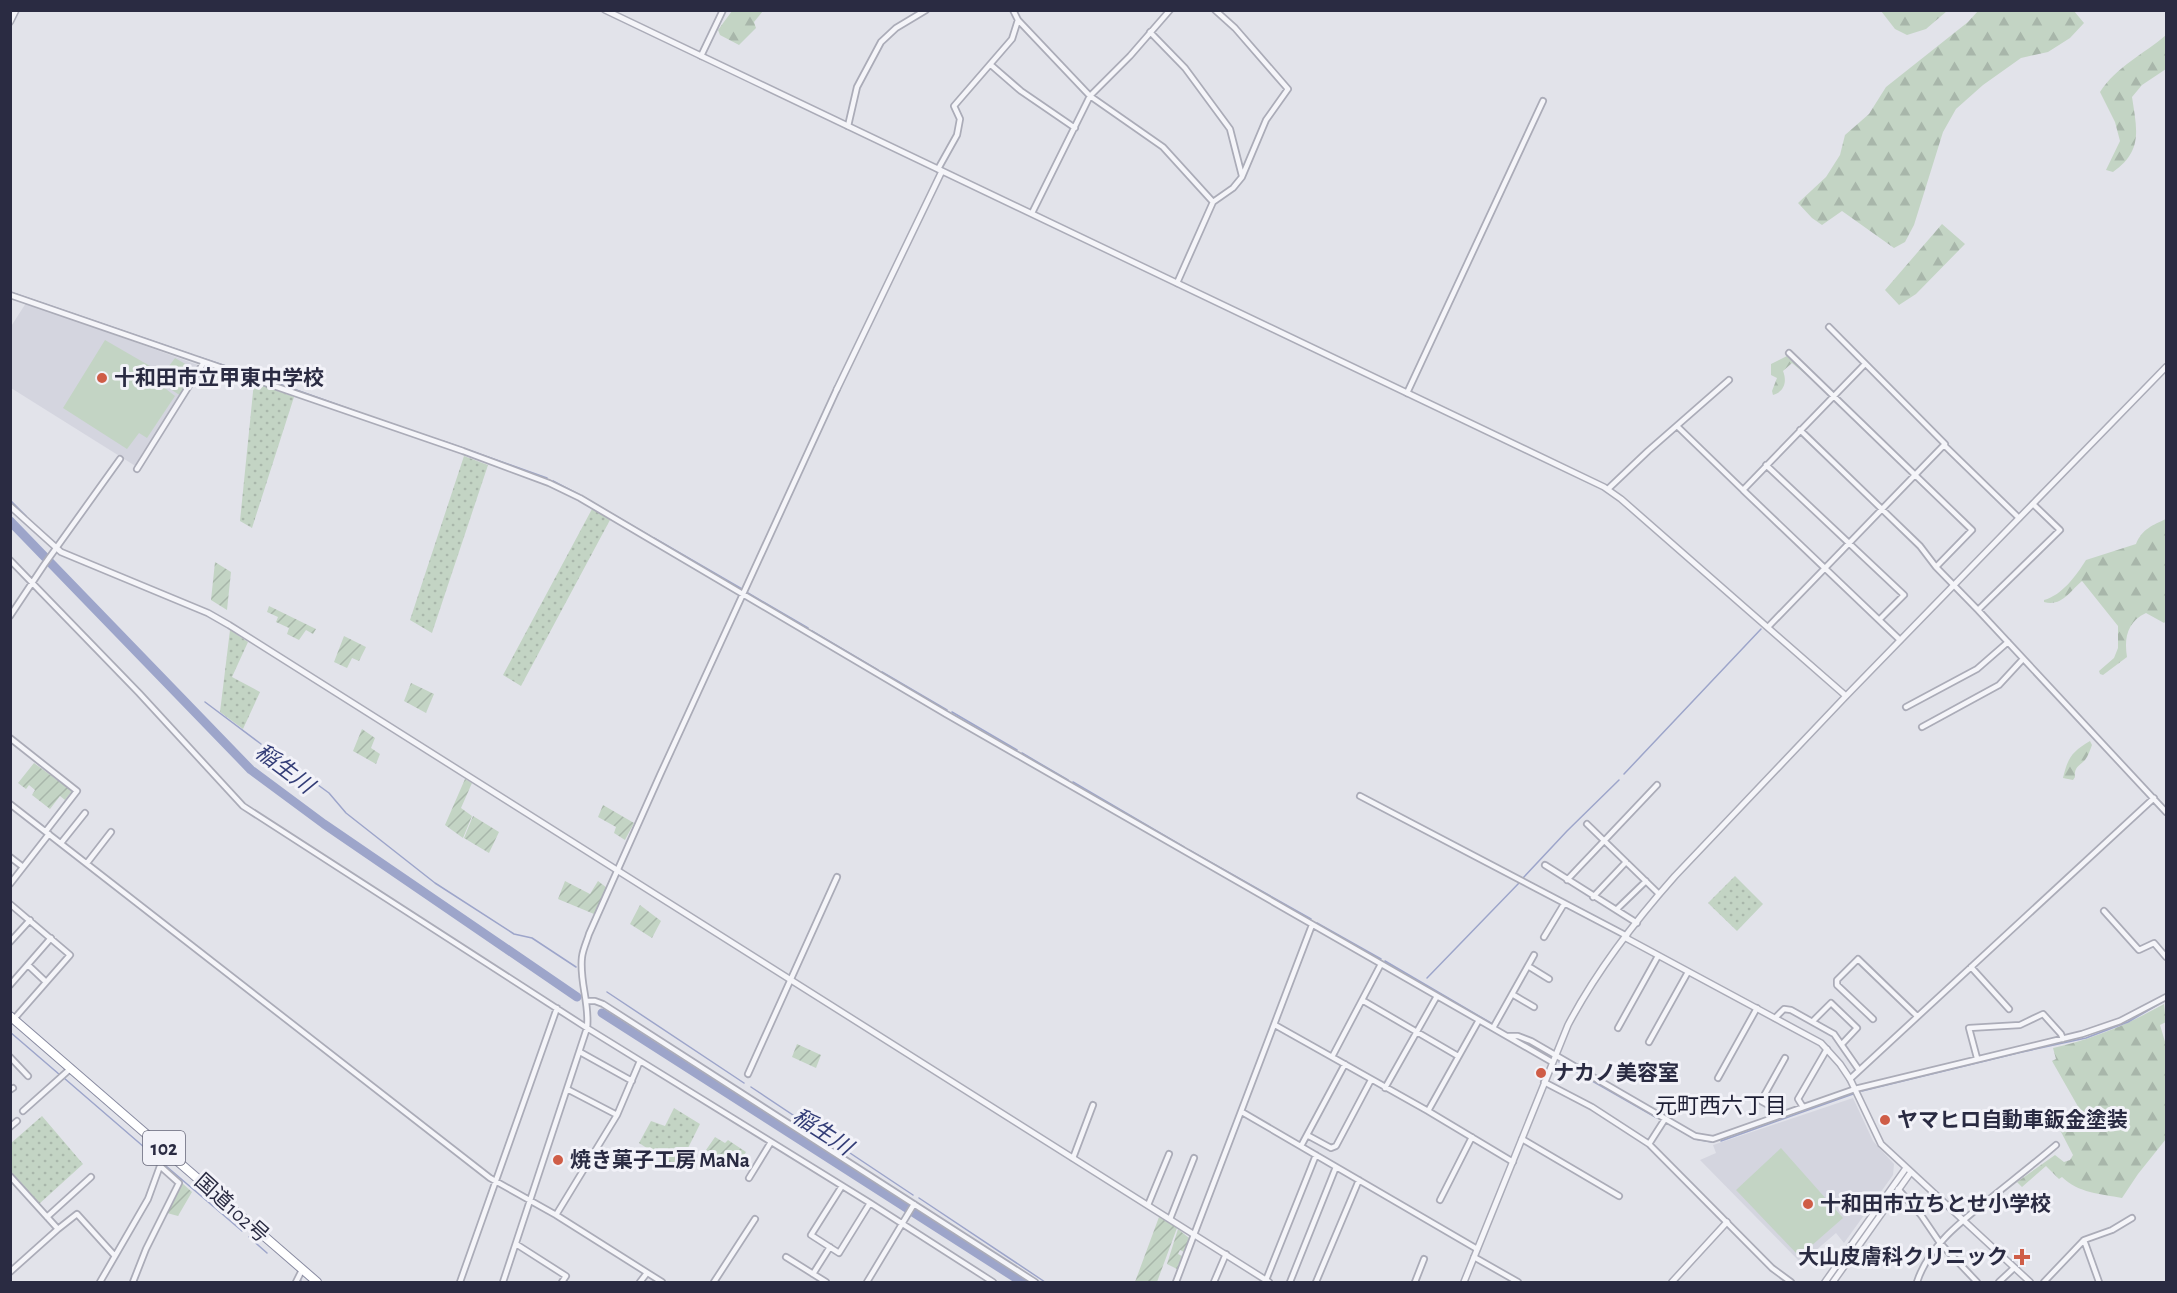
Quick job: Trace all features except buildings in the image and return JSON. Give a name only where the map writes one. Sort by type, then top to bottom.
[{"type":"highway","name":"国道102号","points":[[12,1017],[317,1282]]},
{"type":"street","points":[[10,22],[16,10]]},
{"type":"street","points":[[606,10],[1608,489],[1846,696]]},
{"type":"street","points":[[701,56],[723,10]]},
{"type":"street","points":[[848,126],[857,87],[881,42],[896,28],[926,10]]},
{"type":"street","points":[[1032,213],[1090,96],[1130,56],[1170,10]]},
{"type":"street","points":[[1177,283],[1213,202],[1233,188],[1242,177],[1266,120],[1286,93],[1288,86],[1235,28],[1215,10]]},
{"type":"street","points":[[1014,11],[1018,21],[1090,96],[1163,147],[1213,202]]},
{"type":"street","points":[[503,1282],[587,1028],[583,954],[590,934],[660,775],[837,389],[957,135],[960,119],[954,106],[1012,39],[1018,21]]},
{"type":"street","points":[[1150,32],[1185,68],[1230,129],[1242,177]]},
{"type":"street","points":[[991,65],[1021,91],[1075,128]]},
{"type":"street","points":[[1407,393],[1543,101]]},
{"type":"street","points":[[10,295],[549,483],[580,498],[936,709],[1552,1062]]},
{"type":"street","points":[[1829,327],[2019,518]]},
{"type":"street","points":[[1790,353],[1972,530],[1935,567]]},
{"type":"street","points":[[137,469],[204,362]]},
{"type":"street","points":[[1743,490],[1865,363]]},
{"type":"street","points":[[1464,1282],[1568,1025],[1583,997],[1659,894],[1846,696],[2166,367]]},
{"type":"street","points":[[1608,489],[1729,380]]},
{"type":"street","points":[[1677,426],[1900,640]]},
{"type":"street","points":[[1800,430],[1920,546],[1935,567],[1954,584],[2166,812]]},
{"type":"street","points":[[1768,627],[1944,445]]},
{"type":"street","points":[[10,616],[120,459]]},
{"type":"street","points":[[1766,465],[1904,595],[1879,620]]},
{"type":"street","points":[[1978,610],[2060,530],[2033,504]]},
{"type":"street","points":[[10,506],[56,549],[207,613],[1268,1281],[1316,1155]]},
{"type":"street","points":[[10,560],[139,693],[243,806],[587,1028],[993,1282]]},
{"type":"street","points":[[1906,707],[1977,669],[2008,642]]},
{"type":"street","points":[[1922,727],[1999,685],[2023,659]]},
{"type":"street","points":[[10,738],[77,791],[10,884]]},
{"type":"street","points":[[1567,880],[1657,785]]},
{"type":"street","points":[[1360,796],[1441,837],[1813,1038],[1827,1049],[1850,1079],[1881,1144],[2030,1282]]},
{"type":"street","points":[[1850,1079],[2154,798]]},
{"type":"street","points":[[10,804],[496,1182],[556,1215],[662,1282]]},
{"type":"street","points":[[61,843],[85,813]]},
{"type":"street","points":[[1587,824],[1659,894]]},
{"type":"street","points":[[87,863],[111,832]]},
{"type":"street","points":[[10,857],[23,867]]},
{"type":"street","points":[[1593,897],[1626,862]]},
{"type":"street","points":[[1545,866],[1637,923]]},
{"type":"street","points":[[748,1074],[837,877]]},
{"type":"street","points":[[1616,910],[1646,882]]},
{"type":"street","points":[[10,903],[70,955],[12,1017]]},
{"type":"street","points":[[1544,937],[1564,904]]},
{"type":"street","points":[[2104,911],[2139,950],[2154,943],[2166,957]]},
{"type":"street","points":[[10,942],[30,920]]},
{"type":"street","points":[[1176,1282],[1312,925]]},
{"type":"street","points":[[10,985],[51,938]]},
{"type":"street","points":[[1493,1028],[1534,955]]},
{"type":"street","points":[[1618,1028],[1658,956]]},
{"type":"street","points":[[1873,1019],[1837,985],[1837,980],[1858,959],[1917,1016]]},
{"type":"street","points":[[1332,1057],[1381,964]]},
{"type":"street","points":[[28,965],[46,982]]},
{"type":"street","points":[[1528,966],[1549,979]]},
{"type":"street","points":[[1971,967],[2009,1009]]},
{"type":"street","points":[[1649,1042],[1688,972]]},
{"type":"street","points":[[1512,994],[1534,1007]]},
{"type":"street","points":[[1385,1088],[1437,996]]},
{"type":"street","points":[[1507,1036],[1518,1036],[1531,1041],[1695,1136],[1713,1139],[1855,1089],[2063,1039],[2120,1021],[2166,997]]},
{"type":"street","points":[[1362,1000],[1458,1056]]},
{"type":"street","points":[[587,1001],[603,1004],[913,1206],[1035,1282]]},
{"type":"street","points":[[1813,1021],[1831,1003],[1857,1028],[1842,1044]]},
{"type":"street","points":[[460,1282],[556,1008]]},
{"type":"street","points":[[1718,1078],[1757,1008]]},
{"type":"street","points":[[1775,1018],[1784,1009],[1791,1010],[1834,1034],[1859,1070]]},
{"type":"street","points":[[1977,1058],[1969,1029],[2020,1024],[2043,1014],[2063,1039]]},
{"type":"street","points":[[1428,1111],[1479,1020]]},
{"type":"street","points":[[1275,1025],[1428,1111],[1512,1162]]},
{"type":"street","points":[[1803,1107],[1798,1099],[1827,1049]]},
{"type":"street","points":[[580,1052],[632,1081]]},
{"type":"street","points":[[10,1057],[28,1076]]},
{"type":"street","points":[[1785,1058],[1761,1101],[1785,1114]]},
{"type":"street","points":[[556,1215],[617,1115],[640,1061]]},
{"type":"street","points":[[1301,1146],[1345,1064]]},
{"type":"street","points":[[23,1111],[70,1069]]},
{"type":"street","points":[[1306,1135],[1331,1148],[1336,1146],[1371,1080]]},
{"type":"street","points":[[1544,1082],[1592,1107],[1649,1144],[1772,1268],[1791,1282]]},
{"type":"street","points":[[567,1089],[617,1115]]},
{"type":"street","points":[[1073,1158],[1093,1105]]},
{"type":"street","points":[[1242,1112],[1478,1249]]},
{"type":"street","points":[[1649,1144],[1665,1119]]},
{"type":"street","points":[[10,1127],[17,1121]]},
{"type":"street","points":[[1440,1200],[1472,1137]]},
{"type":"street","points":[[1522,1139],[1618,1196]]},
{"type":"street","points":[[749,1178],[771,1142]]},
{"type":"street","points":[[1917,1282],[1930,1255],[1963,1220],[2056,1145]]},
{"type":"street","points":[[100,1282],[148,1198],[160,1166],[170,1153]]},
{"type":"street","points":[[1148,1205],[1169,1154]]},
{"type":"street","points":[[1170,1219],[1194,1158]]},
{"type":"street","points":[[133,1282],[146,1249],[179,1183],[160,1166]]},
{"type":"street","points":[[1290,1282],[1336,1167]]},
{"type":"street","points":[[1833,1282],[1909,1170]]},
{"type":"street","points":[[1825,1282],[1909,1170]]},
{"type":"street","points":[[10,1176],[58,1229]]},
{"type":"street","points":[[47,1217],[91,1177]]},
{"type":"street","points":[[1316,1282],[1359,1180]]},
{"type":"street","points":[[842,1186],[811,1235],[839,1253],[870,1203]]},
{"type":"street","points":[[1898,1189],[1921,1215],[1940,1243],[1977,1282]]},
{"type":"street","points":[[867,1282],[913,1206]]},
{"type":"street","points":[[10,1272],[77,1214],[114,1255]]},
{"type":"street","points":[[2044,1282],[2084,1240],[2112,1230],[2132,1218]]},
{"type":"street","points":[[714,1282],[755,1219]]},
{"type":"street","points":[[1672,1282],[1727,1222]]},
{"type":"street","points":[[2084,1240],[2099,1282]]},
{"type":"street","points":[[516,1244],[566,1276],[562,1282]]},
{"type":"street","points":[[813,1274],[830,1247]]},
{"type":"street","points":[[1214,1282],[1226,1254]]},
{"type":"street","points":[[786,1257],[826,1282]]},
{"type":"street","points":[[1474,1257],[1518,1282]]},
{"type":"street","points":[[1415,1282],[1424,1259]]},
{"type":"street","points":[[1999,1282],[2014,1268]]},
{"type":"street","points":[[296,1282],[302,1270]]},
{"type":"street","points":[[640,1282],[647,1273]]},
{"type":"shaded area","name":"十和田市立甲東中学校","points":[[26,303],[198,365],[199,367],[137,467],[11,388],[10,328]]},
{"type":"shaded area","name":"十和田市立ちとせ小学校","points":[[1853,1098],[1873,1141],[1894,1164],[1893,1175],[1844,1243],[1836,1233],[1801,1263],[1700,1160],[1716,1153],[1713,1145]]},
{"type":"green space","points":[[732,11],[763,11],[754,22],[756,28],[739,45],[720,35],[718,30]]},
{"type":"green space","points":[[1881,11],[1947,11],[1926,29],[1907,35],[1895,29]]},
{"type":"green space","points":[[1978,11],[2074,11],[2084,23],[2070,38],[2048,52],[2021,58],[1983,85],[1956,109],[1943,132],[1914,225],[1905,242],[1894,248],[1842,211],[1822,225],[1812,218],[1798,203],[1826,177],[1840,155],[1845,135],[1869,114],[1886,87],[1968,22]]},
{"type":"green space","points":[[2166,35],[2166,69],[2142,85],[2132,97],[2136,130],[2134,148],[2123,164],[2113,172],[2106,170],[2120,141],[2115,122],[2100,92],[2122,68]]},
{"type":"green space","points":[[1942,224],[1965,244],[1916,294],[1899,305],[1885,290]]},
{"type":"green space","points":[[105,340],[162,373],[157,382],[175,396],[147,438],[139,433],[127,449],[63,408]]},
{"type":"green space","points":[[1787,356],[1811,377],[1792,363],[1783,371],[1785,382],[1782,388],[1773,395],[1772,391],[1777,378],[1771,375],[1771,364]]},
{"type":"green space","points":[[175,358],[196,370],[181,396],[158,381]]},
{"type":"green space","points":[[254,382],[294,397],[252,528],[240,521]]},
{"type":"green space","points":[[464,456],[488,465],[432,633],[410,620]]},
{"type":"green space","points":[[592,509],[610,520],[521,686],[503,675]]},
{"type":"green space","points":[[2166,519],[2166,621],[2164,623],[2146,613],[2135,621],[2128,631],[2127,657],[2103,675],[2100,674],[2099,671],[2114,658],[2118,648],[2118,626],[2082,581],[2061,600],[2050,603],[2044,600],[2063,589],[2086,560],[2136,544],[2145,531]]},
{"type":"green space","points":[[215,562],[231,572],[227,610],[211,600]]},
{"type":"green space","points":[[269,606],[316,629],[313,634],[306,630],[299,640],[287,634],[289,628],[276,622],[278,617],[267,612]]},
{"type":"green space","points":[[230,630],[248,642],[232,677],[260,692],[243,729],[220,712]]},
{"type":"green space","points":[[344,636],[366,647],[359,661],[352,658],[347,668],[334,662]]},
{"type":"green space","points":[[411,683],[434,694],[426,713],[404,701]]},
{"type":"green space","points":[[362,729],[375,738],[371,748],[380,754],[376,764],[353,751]]},
{"type":"green space","points":[[2090,741],[2092,745],[2089,753],[2076,769],[2073,780],[2063,778],[2072,756]]},
{"type":"green space","points":[[34,763],[72,791],[65,800],[60,796],[50,809],[32,795],[35,790],[29,785],[26,789],[18,783]]},
{"type":"green space","points":[[465,779],[472,783],[461,808],[472,816],[463,838],[445,825]]},
{"type":"green space","points":[[603,805],[634,823],[625,840],[614,833],[616,827],[598,817]]},
{"type":"green space","points":[[473,816],[499,832],[489,853],[464,838]]},
{"type":"green space","points":[[1735,876],[1763,904],[1737,931],[1708,903]]},
{"type":"green space","points":[[565,881],[590,894],[598,881],[607,888],[594,914],[558,899]]},
{"type":"green space","points":[[640,905],[661,921],[652,938],[630,924]]},
{"type":"green space","points":[[2164,1004],[2166,1022],[2160,1025],[2166,1045],[2166,1139],[2122,1198],[2082,1190],[2062,1177],[2059,1179],[2046,1166],[2022,1187],[2017,1182],[2055,1155],[2064,1162],[2070,1160],[2073,1155],[2059,1128],[2080,1110],[2052,1061],[2056,1059],[2053,1048],[2110,1030]]},
{"type":"green space","points":[[797,1044],[821,1055],[816,1068],[792,1057]]},
{"type":"green space","points":[[674,1108],[700,1124],[678,1168],[639,1143],[651,1121],[665,1126]]},
{"type":"green space","points":[[42,1116],[83,1164],[39,1204],[11,1172],[10,1144]]},
{"type":"green space","points":[[715,1137],[725,1143],[728,1140],[746,1152],[739,1164],[735,1162],[731,1167],[706,1150]]},
{"type":"green space","points":[[1781,1148],[1843,1218],[1802,1254],[1797,1254],[1736,1190]]},
{"type":"green space","points":[[182,1183],[192,1192],[178,1216],[167,1213]]},
{"type":"green space","points":[[1159,1217],[1177,1228],[1157,1282],[1135,1282]]},
{"type":"green space","points":[[1178,1229],[1189,1238],[1184,1252],[1180,1250],[1178,1254],[1182,1256],[1177,1269],[1167,1264]]},
{"type":"waterway","points":[[10,292],[193,355]]},
{"type":"waterway","points":[[199,357],[283,385]]},
{"type":"waterway","points":[[288,387],[361,413]]},
{"type":"waterway","points":[[366,415],[439,440]]},
{"type":"waterway","points":[[443,441],[547,478]]},
{"type":"waterway","points":[[553,481],[580,495]]},
{"type":"waterway","points":[[585,498],[650,536]]},
{"type":"waterway","points":[[10,500],[26,516]]},
{"type":"waterway","name":"稲生川","points":[[10,521],[251,770],[324,824],[577,997]]},
{"type":"waterway","points":[[654,538],[742,589]]},
{"type":"waterway","points":[[748,593],[808,628]]},
{"type":"waterway","points":[[1624,774],[1761,629]]},
{"type":"waterway","points":[[812,631],[878,670]]},
{"type":"waterway","points":[[882,672],[947,710]]},
{"type":"waterway","points":[[205,702],[261,744]]},
{"type":"waterway","points":[[952,712],[1017,750]]},
{"type":"waterway","points":[[266,747],[329,793],[346,813],[435,883],[514,934],[532,938],[576,967]]},
{"type":"waterway","points":[[1022,753],[1068,780]]},
{"type":"waterway","points":[[1523,878],[1619,780]]},
{"type":"waterway","points":[[1073,782],[1184,847]]},
{"type":"waterway","points":[[1189,850],[1311,919]]},
{"type":"waterway","points":[[1427,978],[1519,883]]},
{"type":"waterway","points":[[1317,923],[1381,959]]},
{"type":"waterway","points":[[1385,961],[1491,1023]]},
{"type":"waterway","points":[[607,992],[744,1083]]},
{"type":"waterway","points":[[1862,1091],[2086,1038],[2128,1022],[2166,1000]]},
{"type":"waterway","name":"稲生川","points":[[602,1013],[1022,1282]]},
{"type":"waterway","points":[[10,1032],[60,1075]]},
{"type":"waterway","points":[[1531,1045],[1545,1054]]},
{"type":"waterway","points":[[1559,1062],[1657,1118]]},
{"type":"waterway","points":[[64,1078],[159,1160]]},
{"type":"waterway","points":[[751,1087],[913,1195]]},
{"type":"waterway","points":[[1721,1141],[1853,1094]]},
{"type":"waterway","points":[[1671,1125],[1695,1139],[1712,1142]]},
{"type":"waterway","points":[[166,1166],[242,1231]]},
{"type":"waterway","points":[[919,1198],[1045,1282]]},
{"type":"waterway","points":[[249,1237],[267,1253]]},
{"type":"place","name":"十和田市立甲東中学校","points":[[102,378]]},
{"type":"place","name":"ナカノ美容室","points":[[1541,1073]]},
{"type":"place","name":"ヤマヒロ自動車鈑金塗装","points":[[1885,1120]]},
{"type":"place","name":"焼き菓子工房 MaNa","points":[[558,1160]]},
{"type":"place","name":"十和田市立ちとせ小学校","points":[[1808,1204]]},
{"type":"place","name":"大山皮膚科クリニック","points":[[2022,1257]]},
{"type":"district","name":"元町西六丁目","points":[[1721,1105]]}]
